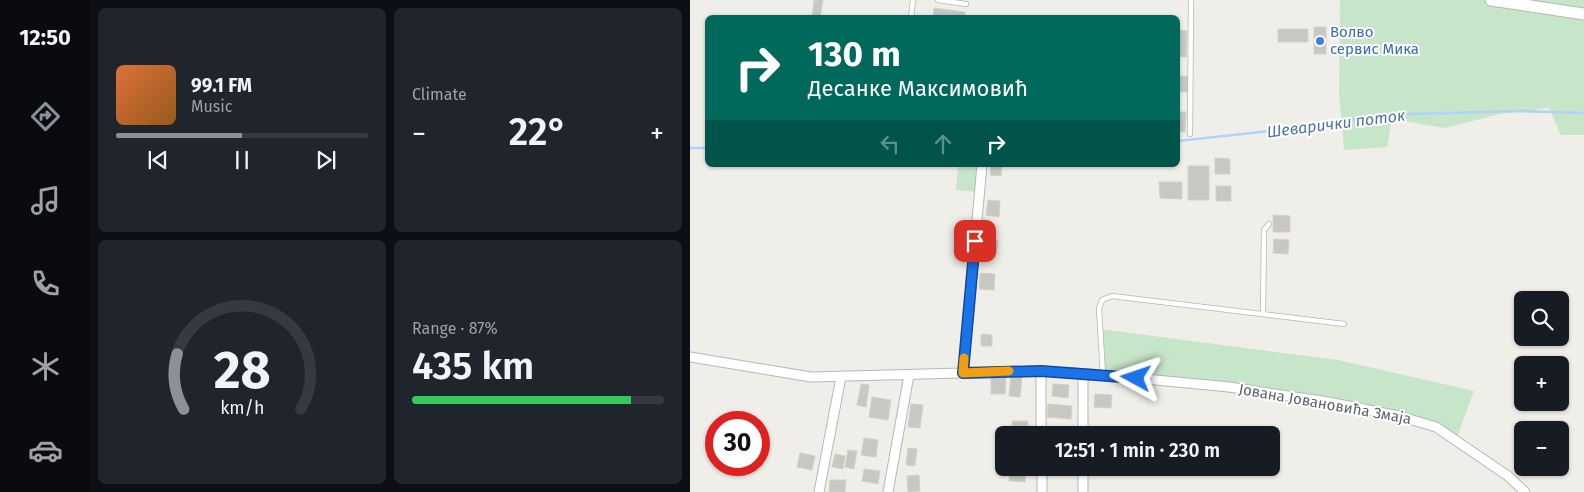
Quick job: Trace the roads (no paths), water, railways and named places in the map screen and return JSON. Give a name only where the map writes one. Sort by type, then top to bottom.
[{"type":"main road","points":[[1491,0],[1584,14]]},
{"type":"street","points":[[963,373],[982,167]]},
{"type":"street","name":"Јована Јовановића Змаја","points":[[690,357],[805,377],[1041,371],[1229,387],[1399,416],[1436,427],[1508,476],[1525,492]]},
{"type":"street","points":[[1041,371],[1041,426]]},
{"type":"street","points":[[888,492],[909,375]]},
{"type":"street","points":[[1083,375],[1083,426]]},
{"type":"street","points":[[819,492],[841,377]]},
{"type":"street","points":[[1042,476],[1042,492]]},
{"type":"street","points":[[1083,476],[1083,492]]},
{"type":"lane","points":[[911,15],[913,0]]},
{"type":"lane","points":[[938,0],[966,4]]},
{"type":"lane","points":[[1190,134],[1191,0]]},
{"type":"lane","points":[[1263,313],[1264,230],[1269,224]]},
{"type":"lane","points":[[1103,375],[1099,310],[1102,300],[1107,297],[1263,313],[1344,324]]},
{"type":"waterway","name":"Шеварички поток","points":[[1180,141],[1333,124],[1377,115],[1520,111],[1584,113]]},
{"type":"waterway","name":"Шеварички поток","points":[[690,148],[705,148]]},
{"type":"place","name":"Волво сервис Мика","points":[[1320,41]]}]
